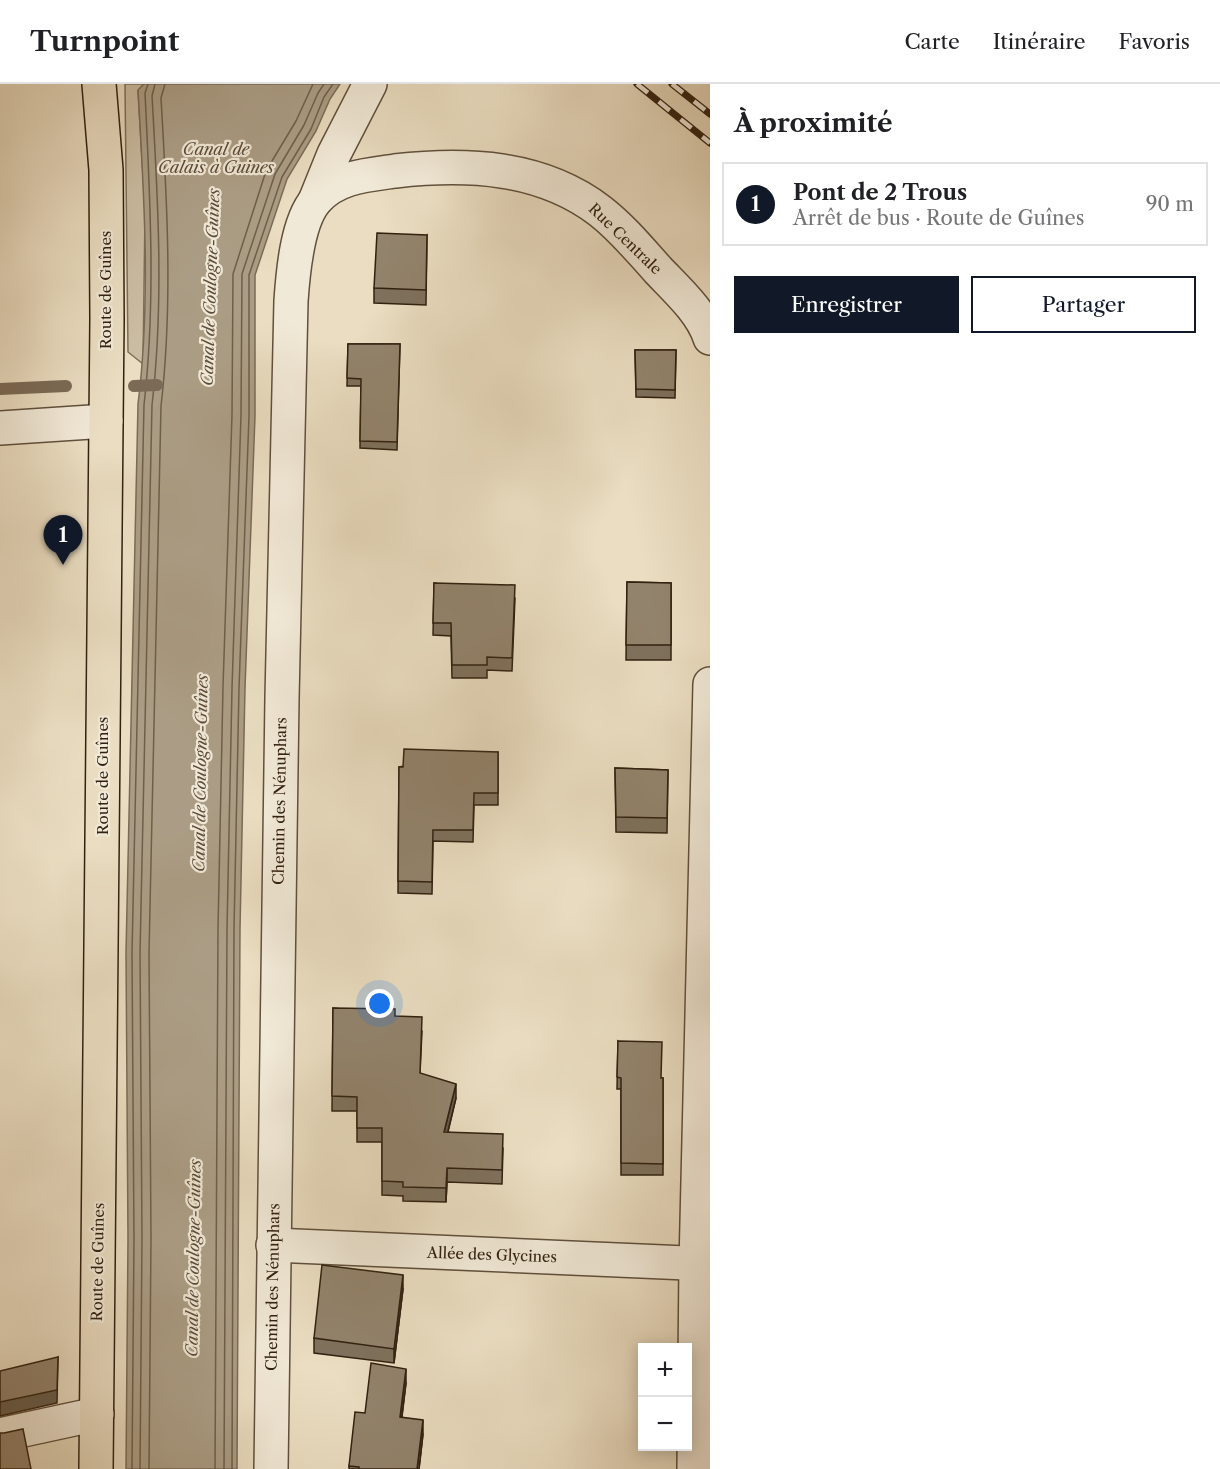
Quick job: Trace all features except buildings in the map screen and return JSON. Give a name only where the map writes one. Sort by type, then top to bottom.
[{"type":"main road","name":"Route de Guînes","points":[[96,1469],[106,421],[106,170],[102,86]]},
{"type":"street","points":[[315,201],[334,154],[370,84]]},
{"type":"street","name":"Rue Centrale","points":[[372,174],[403,170],[477,168],[527,176],[569,192],[602,213],[627,237],[681,294],[710,338]]},
{"type":"street","name":"Chemin des Nénuphars","points":[[271,1469],[282,698],[291,300],[295,256],[308,214],[315,201],[329,188],[346,179],[372,174]]},
{"type":"street","points":[[0,428],[106,421]]},
{"type":"street","points":[[694,1469],[703,1264],[710,684]]},
{"type":"street","name":"Allée des Glycines","points":[[273,1245],[703,1264]]},
{"type":"street","points":[[0,1435],[97,1414]]},
{"type":"shaded area","points":[[125,84],[144,84],[138,91],[145,211],[143,364],[128,352]]},
{"type":"water","name":"Canal de Calais à Guines","points":[[144,84],[340,84],[330,99],[316,131],[287,179],[255,275],[255,416],[245,688],[240,929],[237,1469],[126,1469],[128,1238],[126,953],[138,404],[145,287],[144,208],[138,90]]},
{"type":"waterway","points":[[134,386],[157,385]]},
{"type":"waterway","points":[[0,389],[66,386]]},
{"type":"railway","points":[[637,84],[710,143]]},
{"type":"railway","points":[[672,84],[710,114]]},
{"type":"place","name":"Pont de 2 Trous","points":[[63,565]]},
{"type":"water label","name":"Canal de Coulogne-Guînes","points":[[210,287]]},
{"type":"water label","name":"Canal de Coulogne-Guînes","points":[[200,773]]},
{"type":"water label","name":"Canal de Coulogne-Guînes","points":[[193,1258]]}]
